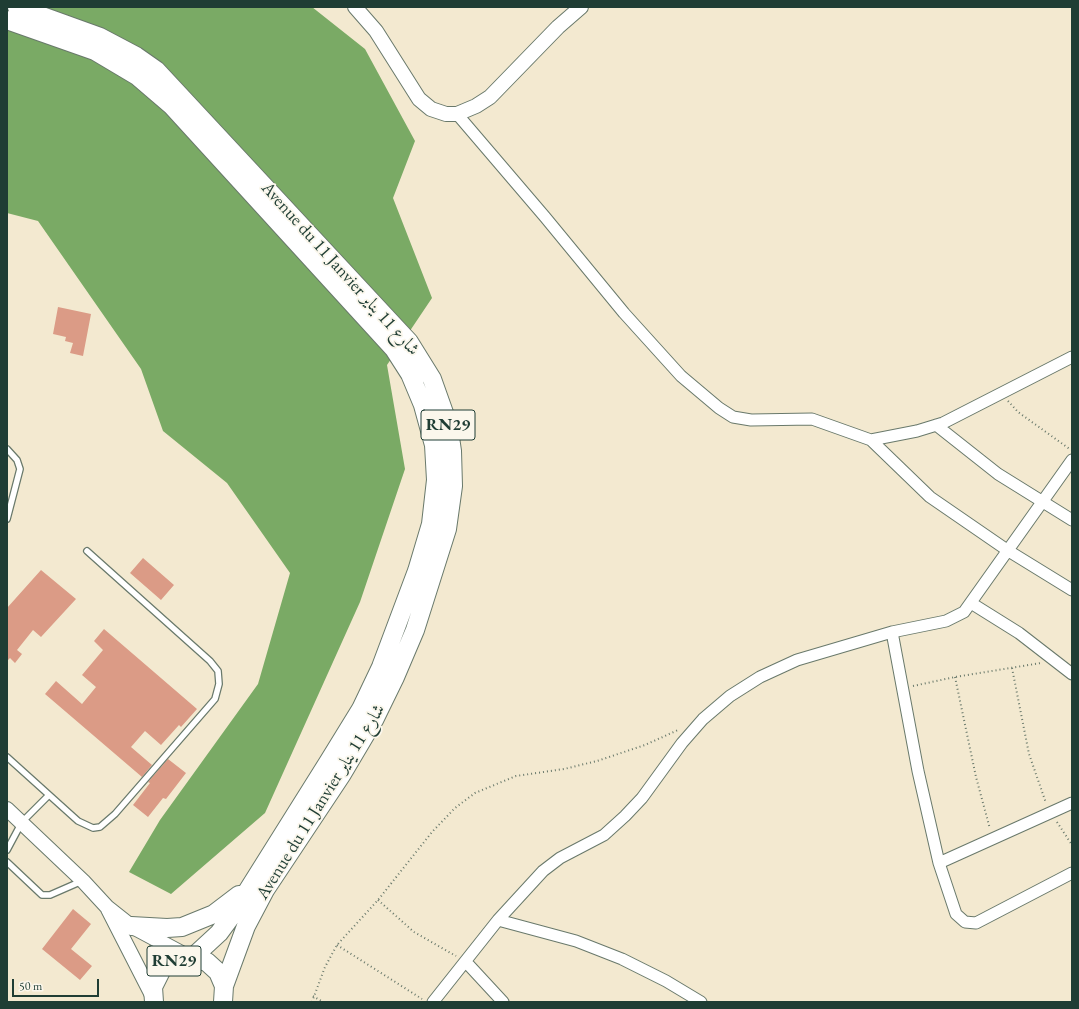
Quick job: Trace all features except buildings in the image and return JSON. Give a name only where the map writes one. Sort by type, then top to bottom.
[{"type":"main road","name":"Avenue du 11 Janvier شارع 11 يناير","points":[[17,7],[100,37],[136,56],[160,74],[409,342],[432,379],[448,424],[452,451],[453,486],[447,529],[415,630],[374,720],[342,774],[265,890],[246,926],[224,994]]},
{"type":"main road","name":"Avenue du 11 Janvier شارع 11 يناير","points":[[7,20],[95,51],[137,76],[172,106],[372,323],[394,349],[410,374],[423,405],[434,445],[436,480],[431,524],[405,604],[381,667],[361,709],[233,914],[219,933],[191,957]]},
{"type":"main road","points":[[131,926],[167,928],[182,927],[198,922],[229,904],[252,883]]},
{"type":"main road","name":"RN29","points":[[154,999],[155,982],[162,969],[174,960],[191,957],[207,962],[213,966],[222,979],[224,994]]},
{"type":"street","points":[[355,7],[372,25],[419,99],[431,109],[439,112],[456,114],[476,106],[490,96],[566,19],[580,7]]},
{"type":"street","points":[[456,114],[546,217],[624,313],[681,376],[719,408],[741,419],[812,419],[871,440],[930,497],[1007,550],[1072,590]]},
{"type":"street","points":[[871,440],[918,431],[936,425],[1072,357]]},
{"type":"street","points":[[936,425],[998,474],[1072,520]]},
{"type":"street","points":[[434,1002],[498,920],[543,871],[560,858],[604,835],[626,816],[642,798],[682,743],[703,719],[730,696],[760,677],[797,660],[892,632],[946,621],[964,612],[1072,460]]},
{"type":"street","points":[[971,603],[1019,633],[1072,674]]},
{"type":"street","points":[[892,632],[918,771],[939,863],[956,914],[962,920],[970,923],[976,922],[1072,873]]},
{"type":"street","points":[[939,863],[1072,803]]},
{"type":"street","points":[[7,810],[22,822],[83,881],[107,907],[131,926],[191,957]]},
{"type":"street","points":[[107,907],[154,999]]},
{"type":"street","points":[[498,920],[576,941],[622,959],[666,981],[701,1002]]},
{"type":"street","points":[[466,962],[503,1002]]},
{"type":"lane","points":[[7,449],[17,460],[20,469],[7,519]]},
{"type":"lane","points":[[7,757],[85,826],[100,827],[115,814],[205,713],[215,699],[220,684],[218,670],[210,661],[87,551]]},
{"type":"lane","points":[[7,850],[22,822],[49,795]]},
{"type":"lane","points":[[7,862],[42,895],[50,895],[83,881]]},
{"type":"path","points":[[1000,394],[1018,412],[1072,450]]},
{"type":"path","points":[[902,688],[955,677],[1055,661]]},
{"type":"path","points":[[1012,668],[1029,754],[1044,798],[1051,812],[1072,844]]},
{"type":"path","points":[[955,677],[976,777],[992,838]]},
{"type":"path","points":[[312,1002],[325,967],[337,945],[378,900],[432,832],[456,808],[475,793],[516,776],[564,769],[597,761],[645,744],[681,729]]},
{"type":"path","points":[[378,900],[414,932],[466,962]]},
{"type":"path","points":[[337,945],[426,1002]]},
{"type":"path","points":[[313,996],[323,1002]]},
{"type":"green space","points":[[7,7],[312,7],[365,49],[415,141],[393,198],[432,298],[387,365],[405,469],[360,602],[265,813],[171,894],[129,872],[160,820],[258,684],[290,573],[227,483],[163,431],[141,369],[38,221],[7,213]]}]
